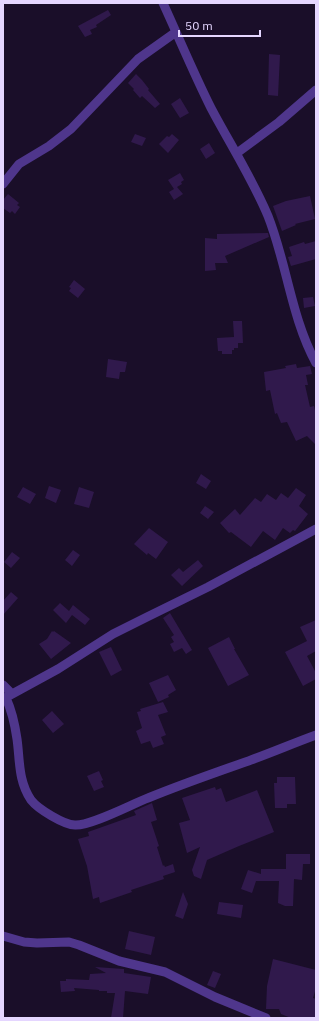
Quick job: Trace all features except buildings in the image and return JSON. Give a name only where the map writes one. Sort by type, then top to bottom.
[{"type":"street","points":[[163,3],[211,107],[237,153],[268,217],[281,256],[298,321],[316,363]]},
{"type":"street","points":[[3,184],[19,164],[48,146],[71,129],[138,59],[176,32]]},
{"type":"street","points":[[237,153],[279,122],[316,90]]},
{"type":"street","points":[[7,697],[113,634],[208,587],[316,529]]},
{"type":"street","points":[[3,685],[10,706],[17,738],[20,771],[26,792],[32,801],[41,809],[69,824],[76,826],[316,735]]},
{"type":"street","points":[[3,936],[24,942],[69,942],[79,945],[119,961],[165,972],[215,997],[266,1018]]}]
